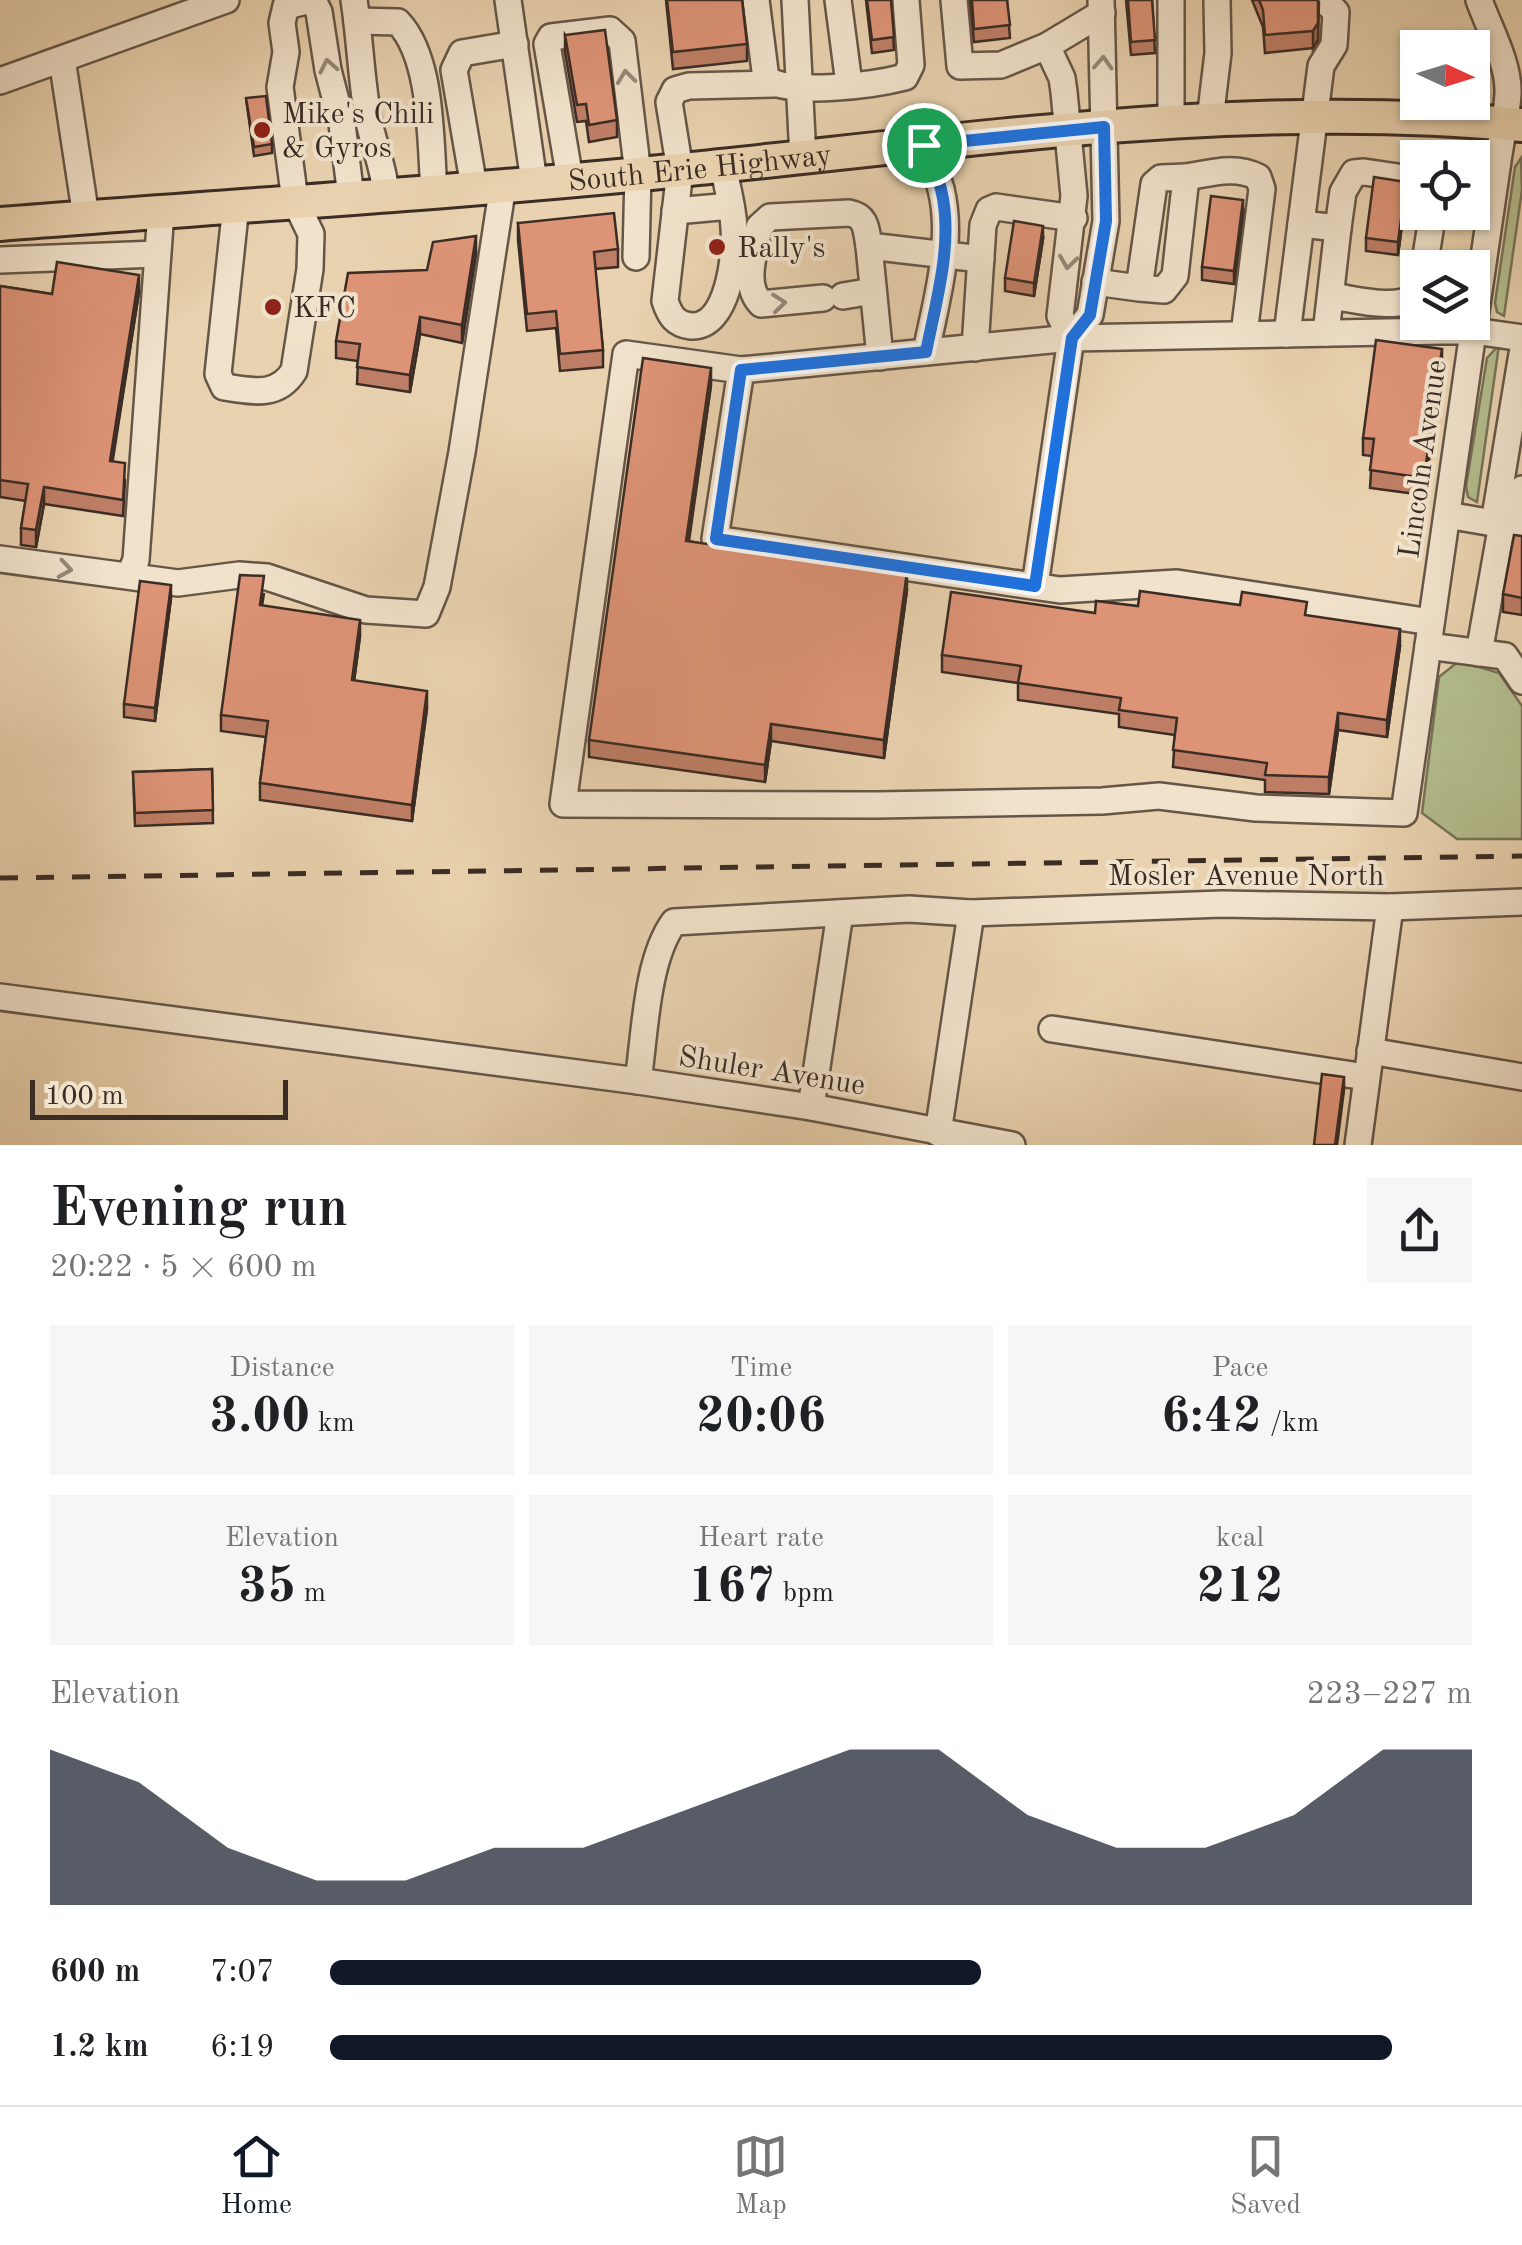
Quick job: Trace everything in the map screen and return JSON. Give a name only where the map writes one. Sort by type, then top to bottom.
[{"type":"main road","name":"South Erie Highway","points":[[0,224],[570,180],[1171,122],[1314,118],[1513,124]]},
{"type":"street","points":[[0,80],[62,59],[156,13],[226,0]]},
{"type":"street","points":[[0,559],[178,583],[239,575],[267,577],[366,610],[426,614],[436,587],[462,452],[504,185],[515,44],[508,0]]},
{"type":"street","points":[[756,0],[766,79],[787,86]]},
{"type":"street","points":[[795,0],[787,86],[804,158]]},
{"type":"street","points":[[838,0],[849,84]]},
{"type":"street","points":[[723,166],[735,232],[724,304],[711,322],[697,326],[682,324],[671,317],[665,302],[680,170],[669,102],[675,90],[689,86],[849,84],[905,76],[911,64],[906,0]]},
{"type":"street","points":[[954,0],[960,66],[1001,65],[1047,46],[1101,6]]},
{"type":"street","points":[[964,0],[970,66]]},
{"type":"street","points":[[1171,0],[1171,122]]},
{"type":"street","points":[[1210,120],[1218,53],[1217,0]]},
{"type":"street","points":[[1287,334],[1322,66],[1334,45],[1336,12],[1324,0]]},
{"type":"street","name":"Lincoln Avenue","points":[[1478,0],[1506,72],[1513,124],[1489,250]]},
{"type":"street","points":[[236,206],[218,374],[224,387],[264,392],[287,382],[294,371],[310,270],[311,234],[296,201],[280,87],[286,52],[282,23],[299,2],[319,12],[342,124],[351,196]]},
{"type":"street","points":[[1035,586],[1072,338],[1090,315],[1108,192],[1101,6]]},
{"type":"street","points":[[386,194],[384,170],[364,91],[356,10],[398,22],[414,44],[429,124],[434,190]]},
{"type":"street","points":[[570,180],[547,44],[551,38],[610,30],[622,42],[638,174],[636,257]]},
{"type":"street","points":[[504,185],[454,70],[462,53],[515,44]]},
{"type":"street","points":[[1047,46],[1062,78],[1074,218],[1060,316],[1072,338]]},
{"type":"street","points":[[62,59],[86,217]]},
{"type":"street","points":[[924,145],[942,191],[943,256],[926,352]]},
{"type":"street","points":[[1096,282],[1140,288],[1154,184],[1161,178],[1247,171],[1258,177],[1262,189],[1244,334]]},
{"type":"street","points":[[1326,333],[1343,192],[1354,173],[1400,177]]},
{"type":"street","points":[[675,210],[731,206]]},
{"type":"street","points":[[975,348],[983,225],[989,210],[996,206],[1074,218]]},
{"type":"street","points":[[130,574],[138,540],[161,211]]},
{"type":"street","points":[[872,292],[761,304],[753,296],[750,282],[759,227],[770,217],[858,214],[865,222],[869,246],[880,357]]},
{"type":"street","points":[[1257,230],[1338,228]]},
{"type":"street","points":[[869,246],[981,259]]},
{"type":"street","points":[[0,260],[158,254]]},
{"type":"street","points":[[1330,296],[1400,303]]},
{"type":"street","points":[[1400,332],[1072,338],[741,370],[716,539],[1060,590],[1177,583],[1430,634],[1480,653],[1505,656],[1522,681]]},
{"type":"street","points":[[1490,333],[1522,338]]},
{"type":"street","name":"Lincoln Avenue","points":[[741,370],[626,354],[563,804],[1102,802],[1159,796],[1256,808],[1404,813],[1473,340]]},
{"type":"street","points":[[1480,653],[1508,526],[1522,354]]},
{"type":"street","points":[[1508,526],[1522,489]]},
{"type":"street","points":[[1447,515],[1508,526]]},
{"type":"street","name":"Mosler Avenue North","points":[[638,1081],[656,960],[674,922],[909,909],[970,914],[1222,904],[1390,907],[1522,902]]},
{"type":"street","points":[[1358,1145],[1390,907]]},
{"type":"street","points":[[811,1107],[840,913]]},
{"type":"street","points":[[938,1133],[970,914]]},
{"type":"street","name":"Shuler Avenue","points":[[0,997],[638,1081],[811,1107],[1012,1145]]},
{"type":"street","points":[[1052,1029],[1366,1077]]},
{"type":"street","points":[[1370,1051],[1522,1077]]},
{"type":"green space","points":[[1521,158],[1522,190],[1504,316],[1497,312],[1495,303],[1515,167]]},
{"type":"green space","points":[[1499,345],[1477,502],[1468,497],[1466,486],[1487,358]]},
{"type":"green space","points":[[1459,661],[1499,673],[1522,706],[1522,839],[1457,839],[1422,813],[1439,677]]},
{"type":"building","points":[[667,0],[742,0],[747,44],[673,52]]},
{"type":"building","points":[[867,0],[891,0],[894,37],[872,40]]},
{"type":"building","points":[[972,0],[1007,0],[1010,25],[974,29]]},
{"type":"building","points":[[1128,0],[1152,0],[1155,40],[1131,42]]},
{"type":"building","points":[[1259,0],[1318,0],[1318,23],[1313,31],[1265,35]]},
{"type":"building","points":[[605,30],[617,120],[589,125],[586,104],[577,105],[565,35]]},
{"type":"building","name":"Mike's Chili & Gyros","points":[[266,96],[272,144],[254,147],[246,98]]},
{"type":"building","points":[[1374,177],[1400,181],[1398,242],[1366,238]]},
{"type":"building","points":[[1211,196],[1243,200],[1234,271],[1202,267]]},
{"type":"building","points":[[614,213],[618,249],[594,252],[603,350],[560,354],[556,311],[527,314],[518,223]]},
{"type":"building","points":[[1014,221],[1043,226],[1034,283],[1005,278]]},
{"type":"building","points":[[476,236],[462,325],[420,317],[410,375],[357,367],[360,344],[336,341],[348,273],[427,270],[433,242]]},
{"type":"building","points":[[57,262],[139,275],[110,461],[125,463],[123,500],[44,487],[36,530],[21,528],[28,484],[0,480],[0,286],[52,294]]},
{"type":"building","points":[[1376,340],[1442,349],[1424,478],[1370,470],[1374,439],[1363,438]]},
{"type":"building","points":[[643,358],[711,368],[686,541],[907,572],[884,740],[771,724],[765,765],[589,740]]},
{"type":"building","points":[[1514,535],[1522,536],[1522,598],[1503,594]]},
{"type":"building","points":[[240,575],[264,576],[260,605],[360,620],[352,680],[427,691],[412,805],[260,783],[268,721],[221,715]]},
{"type":"building","points":[[140,581],[171,585],[155,708],[124,704]]},
{"type":"building","points":[[1140,591],[1240,605],[1242,592],[1307,602],[1305,615],[1400,629],[1387,720],[1338,713],[1329,777],[1265,775],[1267,763],[1173,750],[1177,718],[1119,710],[1121,698],[1018,683],[1021,666],[942,655],[951,592],[1095,613],[1096,601],[1138,606]]},
{"type":"building","points":[[212,769],[213,810],[135,813],[133,772]]},
{"type":"building","points":[[1322,1074],[1344,1077],[1335,1145],[1314,1145]]},
{"type":"railway","points":[[0,878],[1522,856]]},
{"type":"place","name":"Mike's Chili & Gyros","points":[[262,130]]},
{"type":"place","name":"Rally's","points":[[717,247]]},
{"type":"place","name":"KFC","points":[[273,307]]},
{"type":"route","points":[[1104,127],[1106,221],[1090,315],[1072,338],[1035,586],[716,539],[741,370],[926,352],[943,266],[944,222],[942,191],[924,145],[1104,127]]}]
